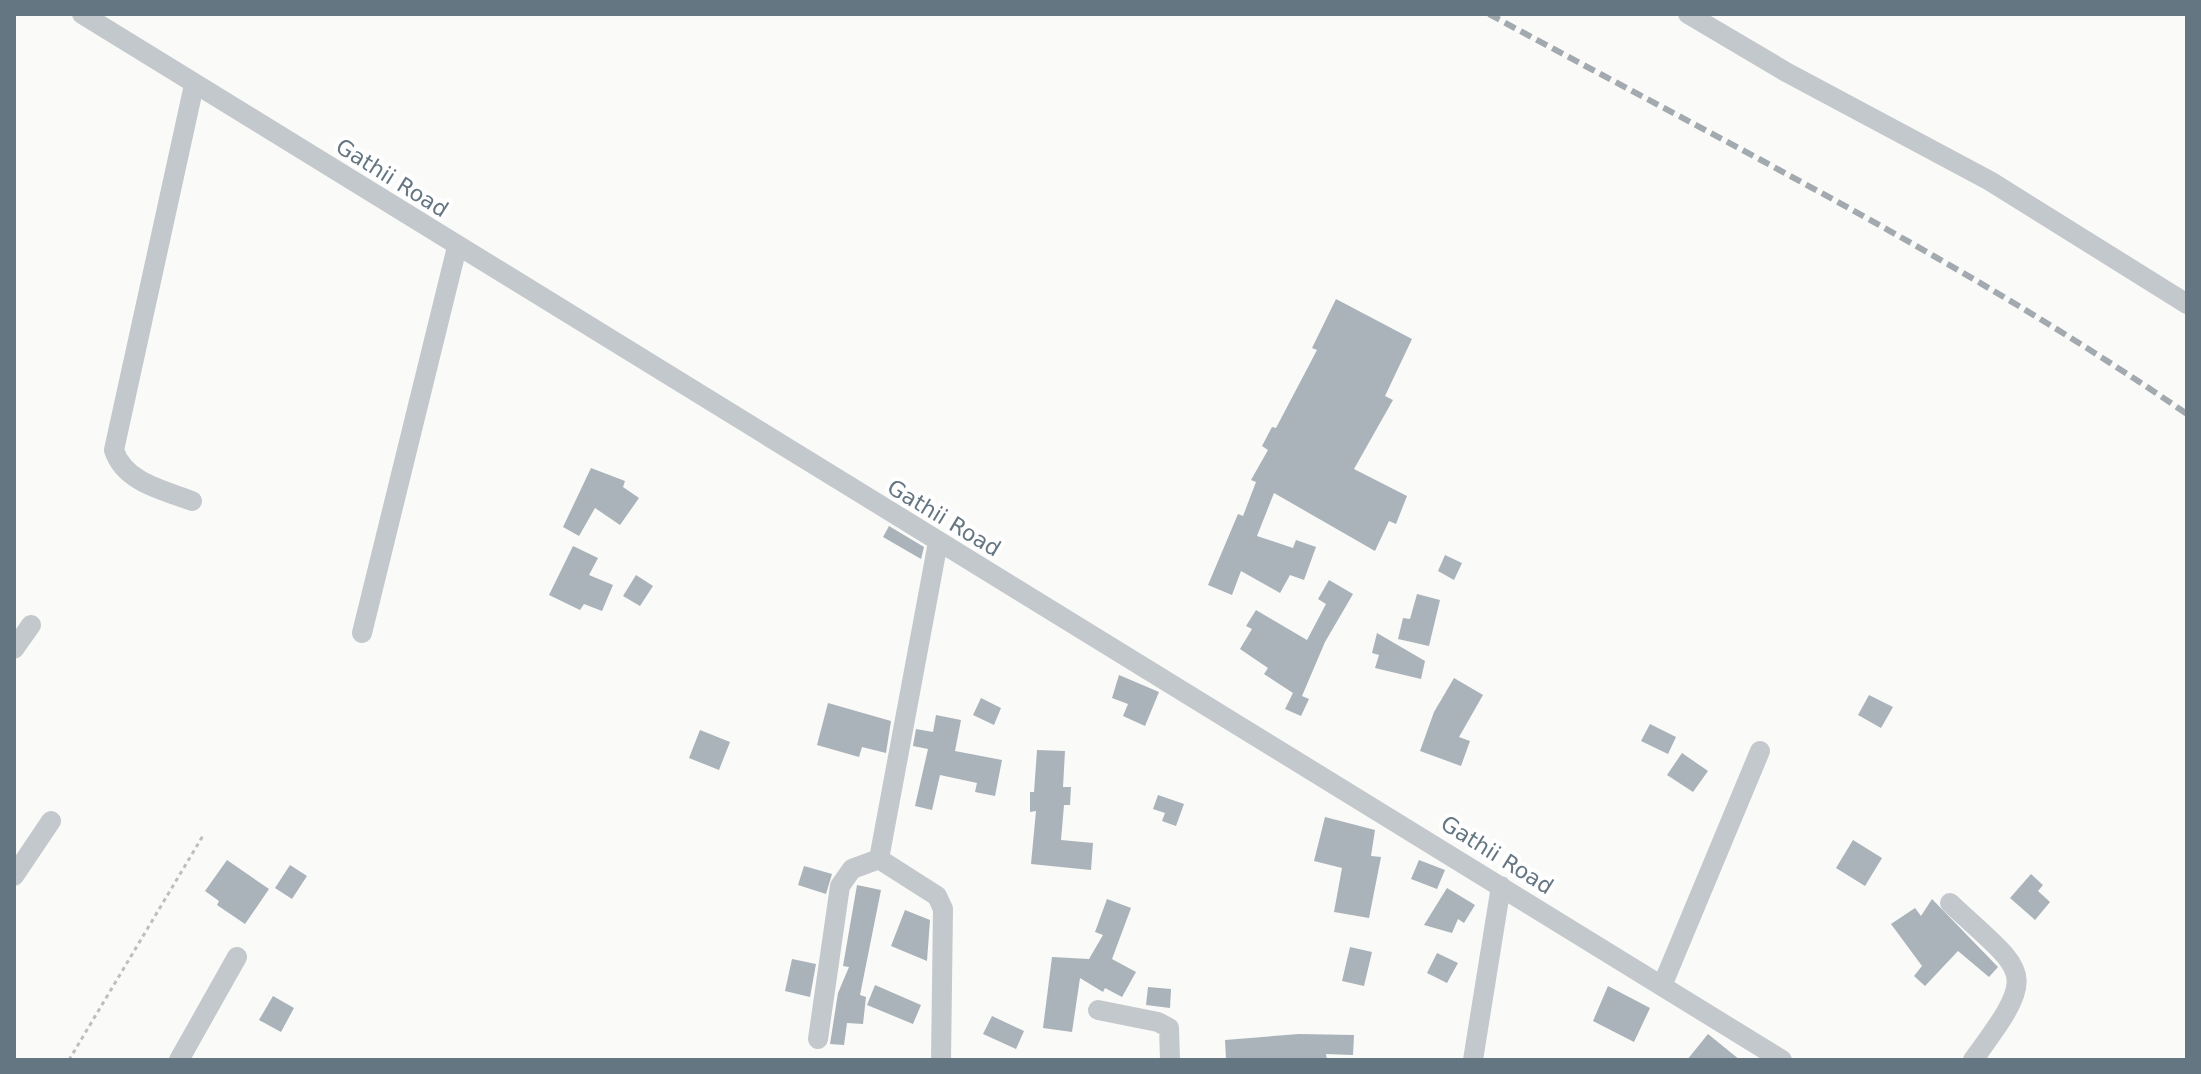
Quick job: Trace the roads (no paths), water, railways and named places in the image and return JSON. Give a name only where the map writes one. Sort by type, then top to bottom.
[{"type":"street","name":"Gathii Road","points":[[82,14],[1782,1060]]},
{"type":"street","points":[[1688,14],[1786,72],[1990,181],[2187,304]]},
{"type":"street","points":[[192,501],[128,473],[118,463],[114,450],[194,85]]},
{"type":"street","points":[[362,633],[457,247]]},
{"type":"street","points":[[879,859],[938,542]]},
{"type":"street","points":[[14,649],[31,625]]},
{"type":"street","points":[[1662,986],[1760,751]]},
{"type":"street","points":[[14,876],[51,821]]},
{"type":"street","points":[[818,1039],[840,886],[852,869],[879,859]]},
{"type":"street","points":[[879,859],[937,896],[943,909],[941,1060]]},
{"type":"street","points":[[1473,1060],[1501,886]]},
{"type":"street","points":[[1950,903],[1995,946],[2019,975],[2018,991],[2011,1008],[1973,1060]]},
{"type":"street","points":[[179,1060],[237,957]]},
{"type":"street","points":[[1098,1010],[1158,1022],[1169,1028],[1170,1060]]},
{"type":"railway","points":[[1489,14],[1931,254],[2103,358],[2187,414]]}]
